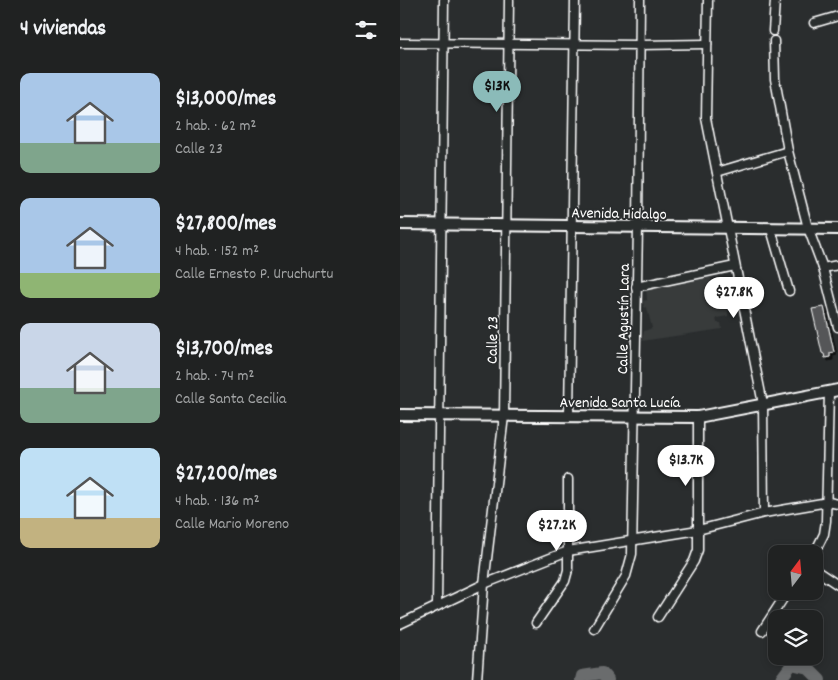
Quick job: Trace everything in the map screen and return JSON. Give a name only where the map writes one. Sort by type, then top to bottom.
[{"type":"street","points":[[437,606],[442,43],[444,0]]},
{"type":"street","name":"Calle 23","points":[[477,680],[484,584],[504,416],[508,0]]},
{"type":"street","points":[[569,416],[575,0]]},
{"type":"street","name":"Calle Agustín Lara","points":[[594,629],[626,576],[632,554],[640,0]]},
{"type":"street","points":[[708,0],[706,118],[763,404],[764,513]]},
{"type":"street","points":[[773,32],[774,0]]},
{"type":"street","points":[[814,24],[838,16]]},
{"type":"street","points":[[774,41],[775,79],[788,151],[808,228],[836,305],[838,327]]},
{"type":"street","points":[[400,43],[707,44]]},
{"type":"street","points":[[717,172],[788,151]]},
{"type":"street","name":"Avenida Hidalgo","points":[[400,224],[838,229]]},
{"type":"street","points":[[771,229],[789,291]]},
{"type":"street","points":[[824,268],[838,265]]},
{"type":"street","points":[[636,287],[735,266]]},
{"type":"street","points":[[818,545],[824,534],[828,502],[829,434],[833,391]]},
{"type":"street","name":"Avenida Santa Lucía","points":[[400,415],[698,417],[833,391]]},
{"type":"street","points":[[658,617],[694,561],[698,550],[698,417]]},
{"type":"street","points":[[829,434],[838,434]]},
{"type":"street","points":[[536,623],[565,581],[568,570],[568,479]]},
{"type":"street","points":[[400,624],[484,584],[568,551],[698,530],[764,513],[828,502],[838,504]]},
{"type":"street","points":[[823,575],[838,585]]},
{"type":"street","points":[[762,631],[782,600]]},
{"type":"shaded area","points":[[710,275],[712,281],[721,279],[723,284],[725,284],[732,310],[728,311],[728,316],[716,318],[717,323],[721,323],[722,329],[642,341],[644,331],[652,328],[647,308],[644,307],[643,301],[647,300],[646,287]]},
{"type":"building","points":[[824,307],[834,352],[830,353],[830,357],[825,358],[822,353],[812,309]]},
{"type":"waterway","points":[[780,680],[792,664],[808,668],[820,680]]},
{"type":"waterway","points":[[581,680],[582,676],[602,673],[608,680]]}]
